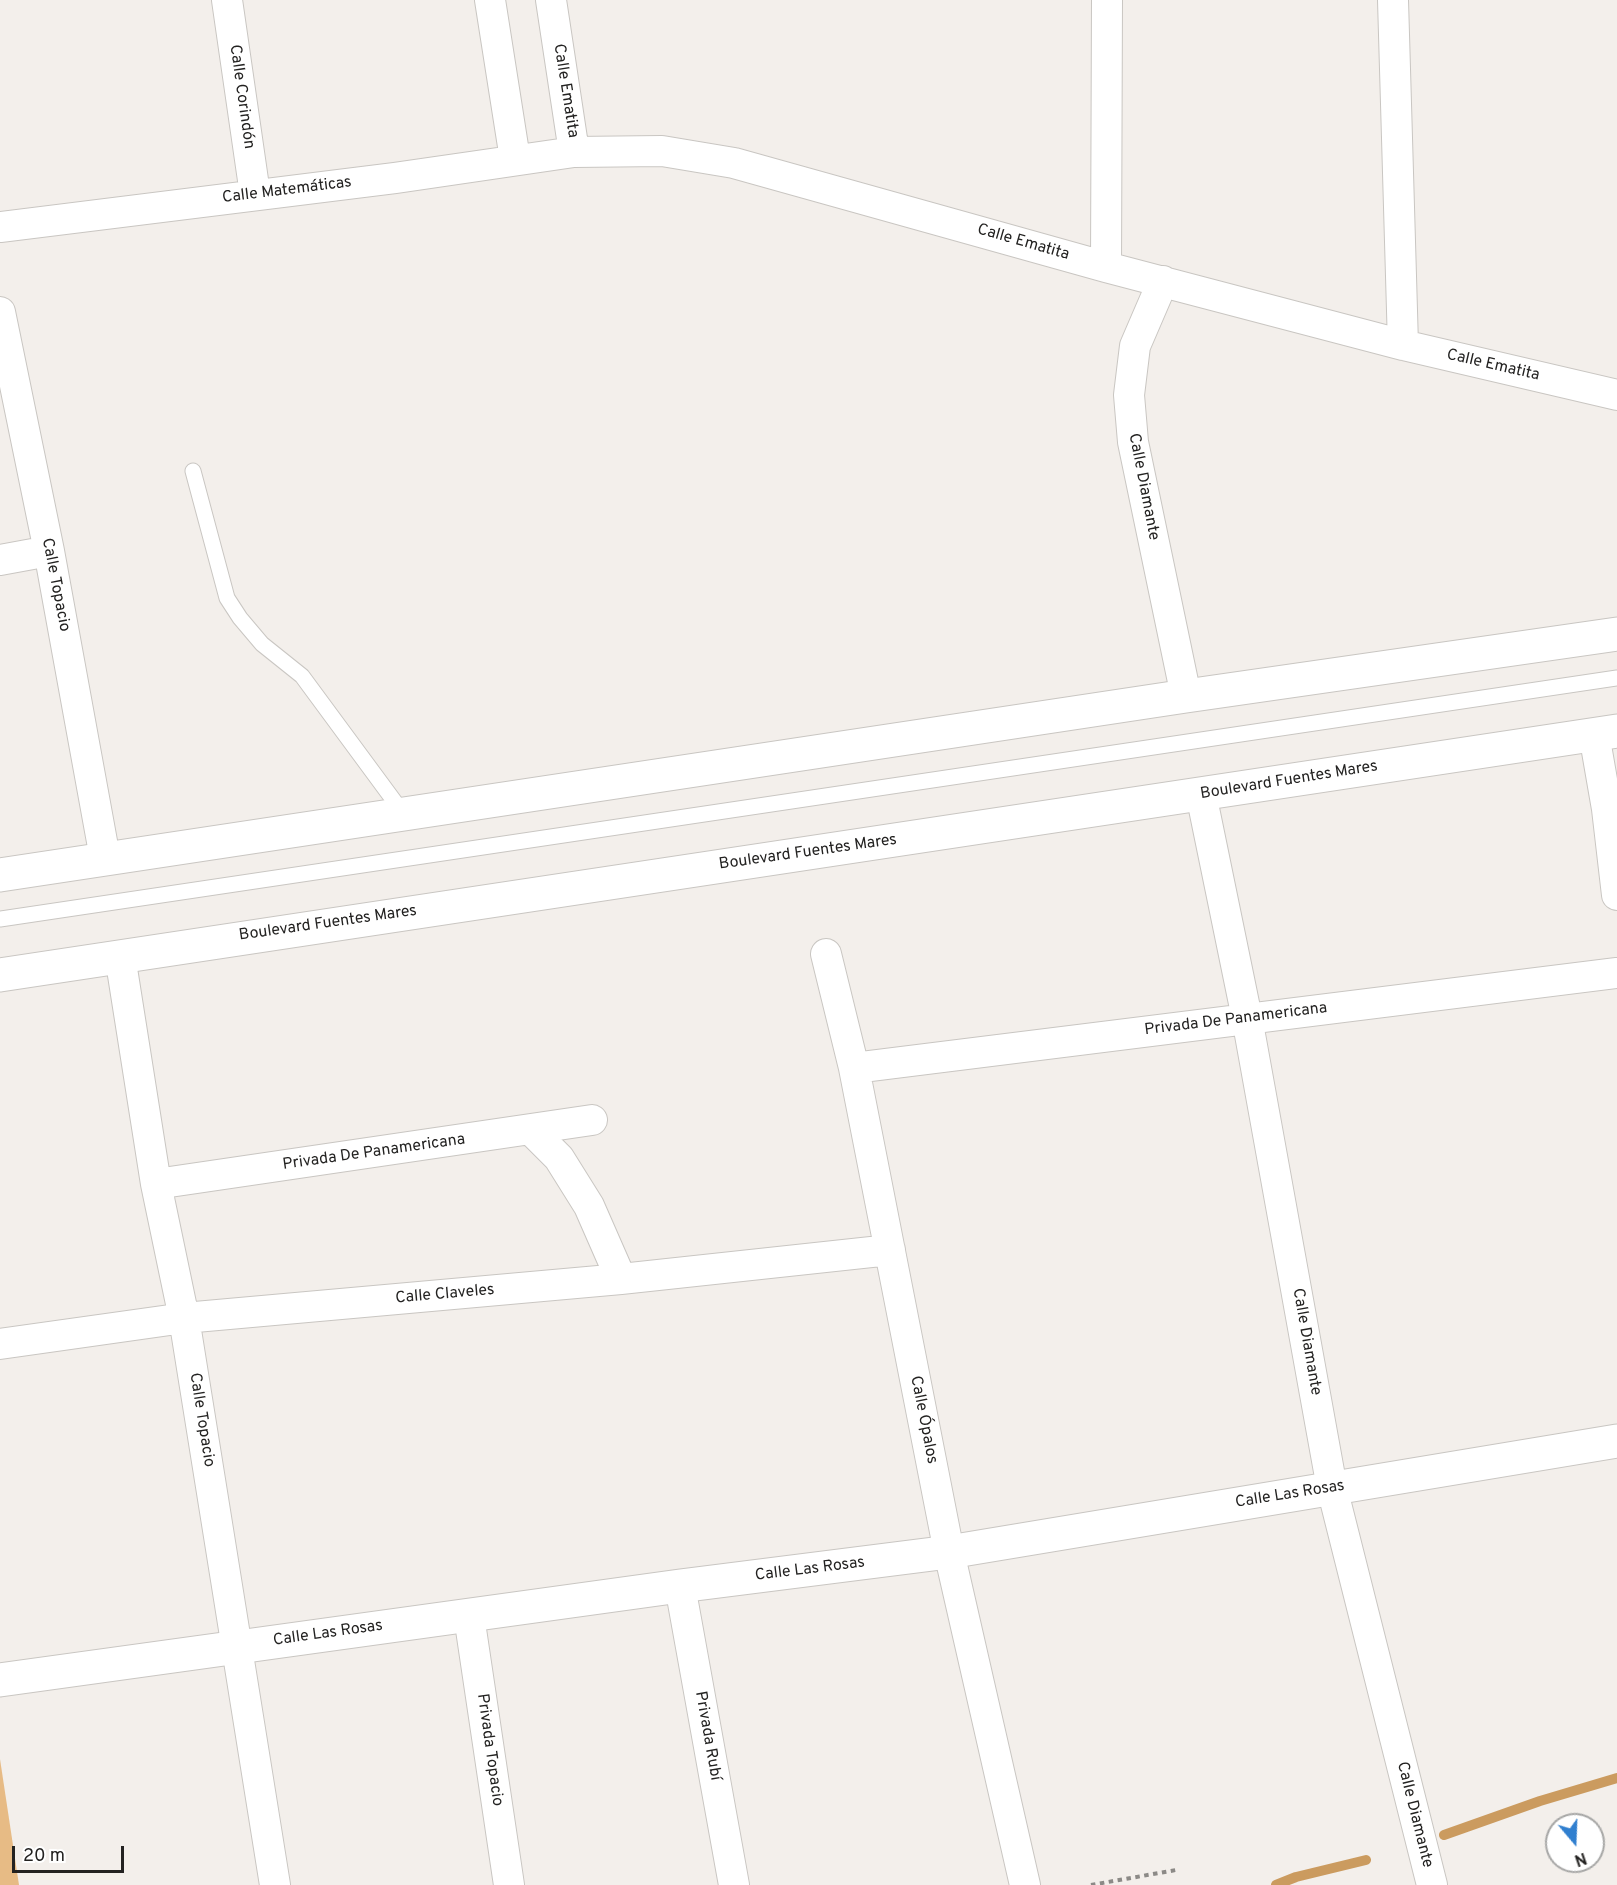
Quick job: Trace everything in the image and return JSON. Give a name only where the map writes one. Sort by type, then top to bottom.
[{"type":"main road","points":[[0,875],[1186,696],[1617,634]]},
{"type":"main road","name":"Boulevard Fuentes Mares","points":[[0,975],[1605,732]]},
{"type":"main road","name":"Calle Las Rosas","points":[[0,1680],[681,1586],[949,1552],[1617,1441]]},
{"type":"street","name":"Calle Corindón","points":[[227,0],[255,194]]},
{"type":"street","points":[[490,0],[515,159]]},
{"type":"street","name":"Calle Ematita","points":[[551,0],[574,152],[662,151],[734,163],[1106,267],[1403,345],[1617,396]]},
{"type":"street","points":[[1106,267],[1107,0]]},
{"type":"street","points":[[1393,0],[1403,345]]},
{"type":"street","name":"Calle Matemáticas","points":[[0,227],[395,178],[574,152]]},
{"type":"street","name":"Calle Diamante","points":[[1163,281],[1135,346],[1129,395],[1133,442],[1186,696]]},
{"type":"street","name":"Calle Topacio","points":[[0,312],[49,551],[105,858]]},
{"type":"street","points":[[0,560],[49,551]]},
{"type":"street","points":[[1605,732],[1617,896]]},
{"type":"street","name":"Calle Diamante","points":[[1201,794],[1247,1018],[1332,1488],[1432,1885]]},
{"type":"street","name":"Calle Ópalos","points":[[826,954],[854,1068],[949,1552],[1025,1885]]},
{"type":"street","name":"Calle Topacio","points":[[120,956],[156,1184],[184,1318],[275,1885]]},
{"type":"street","name":"Privada De Panamericana","points":[[854,1068],[1617,973]]},
{"type":"street","name":"Privada De Panamericana","points":[[156,1184],[592,1120]]},
{"type":"street","points":[[531,1130],[559,1158],[589,1206],[621,1279]]},
{"type":"street","name":"Calle Claveles","points":[[0,1344],[184,1318],[621,1279],[890,1250]]},
{"type":"street","name":"Privada Rubí","points":[[681,1586],[734,1885]]},
{"type":"street","name":"Privada Topacio","points":[[469,1616],[509,1885]]},
{"type":"lane","points":[[194,471],[227,598],[262,644],[302,676],[403,813]]},
{"type":"lane","points":[[0,919],[1617,678]]},
{"type":"path","points":[[1091,1885],[1176,1870]]},
{"type":"shaded area","points":[[0,1759],[19,1885],[0,1885]]},
{"type":"waterway","points":[[1444,1835],[1540,1801],[1617,1778]]},
{"type":"waterway","points":[[1276,1885],[1296,1877],[1366,1860]]}]
